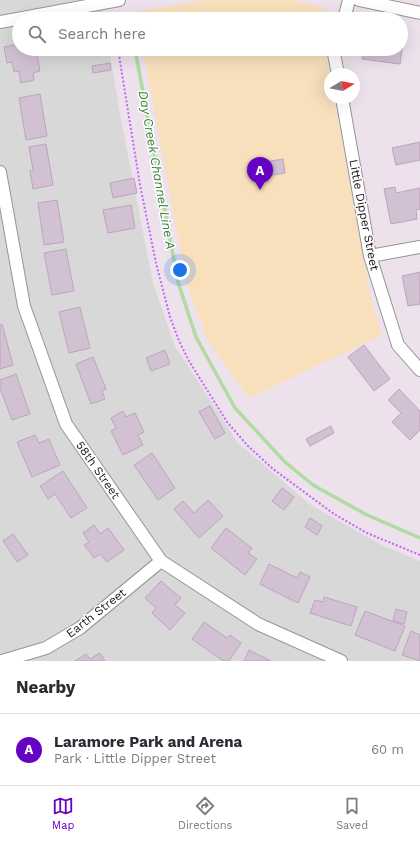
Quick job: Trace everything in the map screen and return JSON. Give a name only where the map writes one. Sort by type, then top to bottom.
[{"type":"street","points":[[54,12],[119,0]]},
{"type":"street","points":[[346,12],[349,0]]},
{"type":"street","points":[[359,0],[420,13]]},
{"type":"street","points":[[0,22],[12,20]]},
{"type":"street","points":[[334,56],[337,68]]},
{"type":"street","name":"Little Dipper Street","points":[[343,104],[370,256],[398,345],[420,370]]},
{"type":"street","name":"58th Street","points":[[0,172],[24,306],[66,424],[161,561],[258,624],[341,661]]},
{"type":"street","points":[[370,256],[420,247]]},
{"type":"street","name":"Earth Street","points":[[2,661],[46,648],[80,628],[161,561]]},
{"type":"path","points":[[119,56],[140,185],[156,263],[170,316],[189,361],[227,422],[248,446],[273,469],[334,514],[367,533],[420,555]]},
{"type":"shaded area","points":[[0,0],[101,0],[103,12],[12,12],[12,56],[110,56],[153,283],[175,346],[238,443],[312,506],[382,545],[420,561],[420,661],[0,661]]},
{"type":"shaded area","points":[[205,0],[291,0],[325,8],[325,12],[136,12]]},
{"type":"shaded area","points":[[144,56],[327,56],[329,68],[324,68],[324,104],[335,104],[371,298],[382,335],[249,398],[208,341],[186,282]]},
{"type":"building","points":[[12,45],[12,56],[37,56],[40,71],[33,73],[34,80],[21,83],[19,71],[14,72],[12,62],[7,63],[4,47]]},
{"type":"building","points":[[363,56],[401,56],[400,64],[362,59]]},
{"type":"building","points":[[110,63],[111,70],[93,73],[92,66]]},
{"type":"building","points":[[40,94],[47,136],[26,140],[19,98]]},
{"type":"building","points":[[420,142],[420,160],[396,165],[392,148]]},
{"type":"building","points":[[46,144],[53,185],[33,189],[30,171],[33,170],[29,147]]},
{"type":"building","points":[[283,159],[285,173],[261,177],[259,163]]},
{"type":"building","points":[[134,178],[137,193],[113,198],[110,183]]},
{"type":"building","points":[[395,187],[396,193],[420,188],[420,209],[416,210],[417,219],[391,224],[384,189]]},
{"type":"building","points":[[57,200],[64,242],[44,245],[38,203]]},
{"type":"building","points":[[131,205],[135,228],[108,233],[103,210]]},
{"type":"building","points":[[66,249],[74,291],[52,295],[44,253]]},
{"type":"building","points":[[420,272],[420,304],[408,306],[402,276]]},
{"type":"building","points":[[80,307],[90,348],[69,353],[59,312]]},
{"type":"building","points":[[2,324],[13,365],[0,369],[0,325]]},
{"type":"building","points":[[364,345],[390,379],[374,391],[348,357]]},
{"type":"building","points":[[165,350],[170,364],[151,371],[146,358]]},
{"type":"building","points":[[93,357],[106,389],[102,391],[105,399],[91,404],[76,364]]},
{"type":"building","points":[[16,374],[30,414],[12,420],[0,388],[0,380]]},
{"type":"building","points":[[399,389],[420,411],[420,430],[410,440],[392,422],[401,413],[388,400]]},
{"type":"building","points":[[210,406],[225,433],[215,439],[199,412]]},
{"type":"building","points":[[123,411],[126,417],[135,413],[144,432],[138,435],[143,445],[123,455],[111,431],[116,428],[111,418]]},
{"type":"building","points":[[331,426],[334,433],[310,446],[306,439]]},
{"type":"building","points":[[35,435],[39,443],[49,439],[60,465],[32,477],[17,442]]},
{"type":"building","points":[[152,453],[175,488],[158,500],[134,465]]},
{"type":"building","points":[[63,471],[87,508],[71,518],[55,494],[48,499],[40,486]]},
{"type":"building","points":[[282,488],[294,497],[284,510],[272,501]]},
{"type":"building","points":[[208,500],[223,516],[199,538],[174,509],[183,501],[194,513]]},
{"type":"building","points":[[310,518],[322,526],[317,535],[305,527]]},
{"type":"building","points":[[94,525],[100,534],[108,528],[124,550],[107,562],[100,554],[94,558],[84,545],[89,542],[83,533]]},
{"type":"building","points":[[226,528],[252,548],[248,553],[257,559],[245,575],[211,548]]},
{"type":"building","points":[[13,534],[28,555],[17,562],[3,541]]},
{"type":"building","points":[[269,564],[297,578],[300,572],[310,577],[298,603],[260,584]]},
{"type":"building","points":[[161,581],[181,598],[175,605],[185,613],[170,630],[152,613],[156,608],[145,598]]},
{"type":"building","points":[[324,597],[357,607],[351,626],[310,613],[315,600],[323,602]]},
{"type":"building","points":[[396,609],[407,612],[404,624],[393,621]]},
{"type":"building","points":[[365,611],[405,626],[395,651],[355,635]]},
{"type":"building","points":[[204,622],[227,638],[230,635],[241,643],[229,661],[223,661],[192,639]]},
{"type":"building","points":[[411,631],[420,635],[420,661],[402,655]]},
{"type":"building","points":[[249,650],[271,661],[244,661]]},
{"type":"building","points":[[100,653],[105,661],[75,661],[86,654],[90,659]]},
{"type":"waterway","name":"Day Creek Channel Line A","points":[[136,56],[178,282],[196,337],[235,408],[285,462],[313,485],[367,515],[420,538]]},
{"type":"place","name":"Laramore Park and Arena","points":[[260,190]]}]
